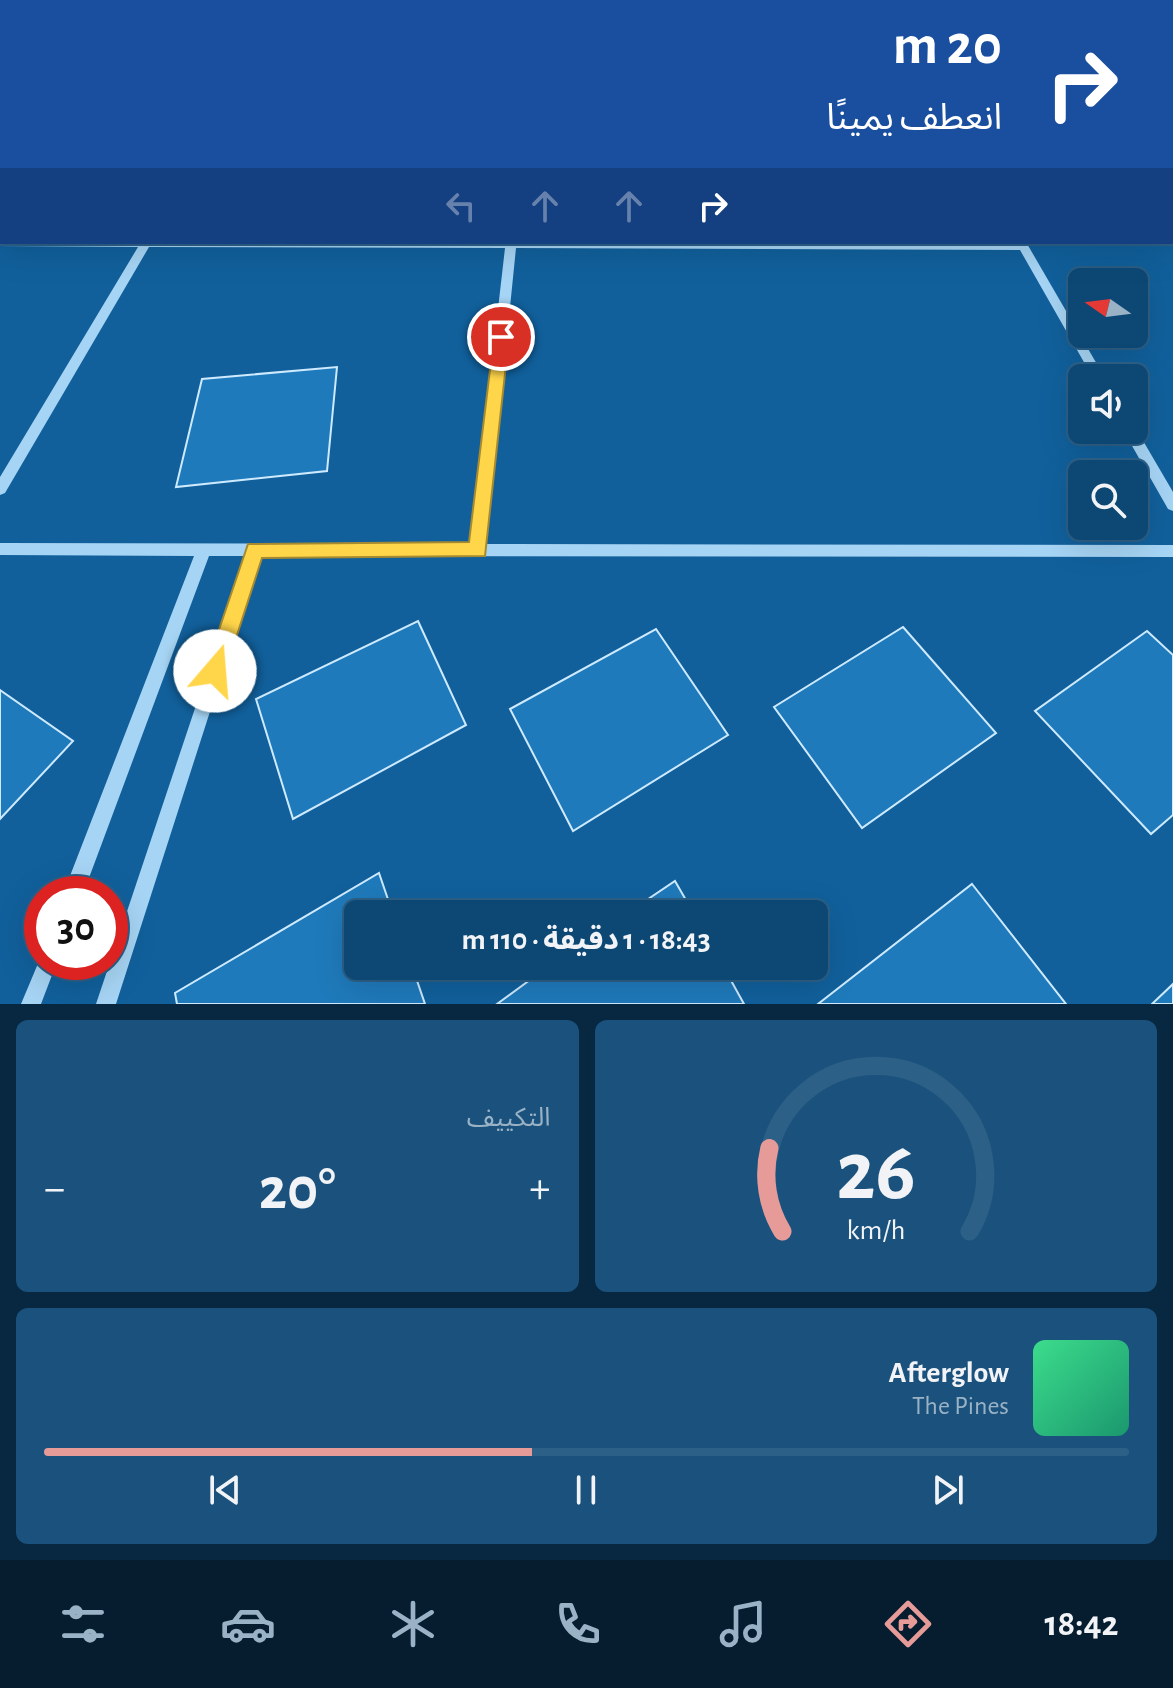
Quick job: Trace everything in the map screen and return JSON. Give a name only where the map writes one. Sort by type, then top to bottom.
[{"type":"street","points":[[0,489],[145,244]]},
{"type":"street","points":[[434,244],[1022,244],[1091,364]]},
{"type":"street","points":[[478,550],[511,245]]},
{"type":"street","points":[[1138,444],[1173,505]]},
{"type":"street","points":[[0,549],[1173,551]]},
{"type":"street","points":[[80,876],[204,550]]},
{"type":"street","points":[[106,1004],[255,550]]},
{"type":"street","points":[[31,1004],[40,980]]},
{"type":"building","points":[[337,367],[327,471],[176,487],[202,379]]},
{"type":"building","points":[[418,621],[466,725],[293,819],[256,699]]},
{"type":"building","points":[[903,627],[996,733],[862,828],[774,707]]},
{"type":"building","points":[[656,629],[728,735],[573,831],[510,709]]},
{"type":"building","points":[[1147,631],[1173,655],[1173,815],[1151,834],[1035,711]]},
{"type":"building","points":[[0,690],[73,741],[0,819]]},
{"type":"building","points":[[379,873],[388,900],[344,900],[344,980],[417,980],[425,1004],[177,1004],[175,993]]},
{"type":"building","points":[[675,881],[686,900],[647,900]]},
{"type":"building","points":[[972,884],[1066,1004],[818,1004]]},
{"type":"building","points":[[530,980],[731,980],[744,1004],[497,1004]]},
{"type":"building","points":[[1173,984],[1173,1004],[1152,1004]]},
{"type":"route","points":[[215,671],[255,550],[478,550],[501,337]]}]
